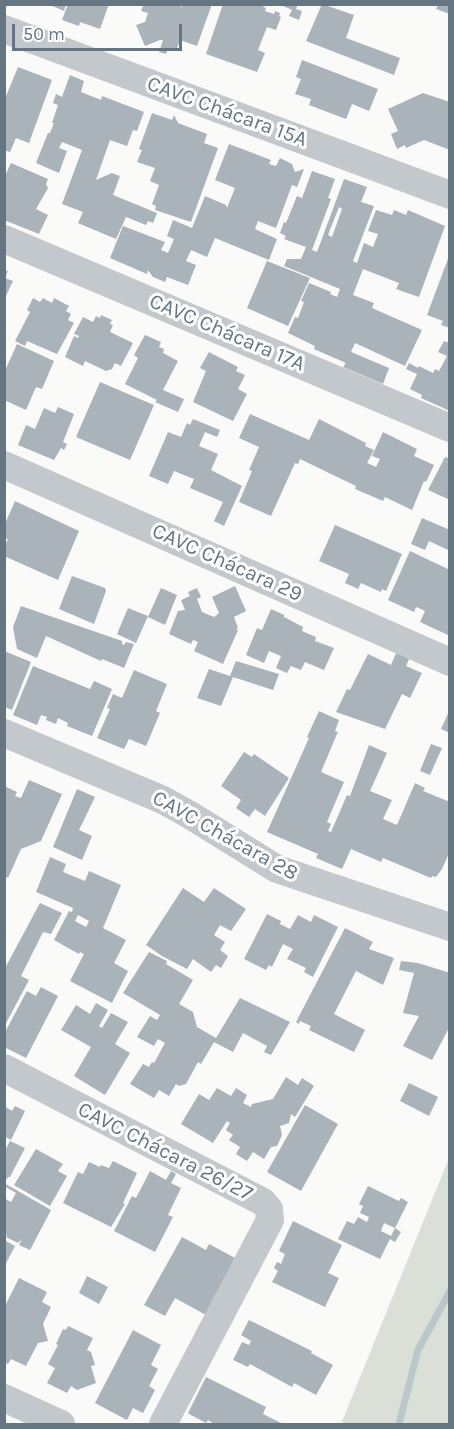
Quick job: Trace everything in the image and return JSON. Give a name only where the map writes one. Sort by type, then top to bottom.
[{"type":"street","name":"CAVC Chácara 15A","points":[[4,29],[450,195]]},
{"type":"street","name":"CAVC Chácara 17A","points":[[4,239],[450,428]]},
{"type":"street","name":"CAVC Chácara 29","points":[[4,465],[450,662]]},
{"type":"street","name":"CAVC Chácara 28","points":[[4,733],[163,800],[277,869],[450,927]]},
{"type":"street","name":"CAVC Chácara 26/27","points":[[4,1068],[262,1202],[269,1209],[270,1220],[164,1425]]},
{"type":"street","points":[[4,1398],[61,1425]]},
{"type":"shaded area","points":[[449,1158],[449,1424],[341,1424]]},
{"type":"building","points":[[48,4],[66,4],[64,11]]},
{"type":"building","points":[[68,4],[109,4],[100,29],[80,22],[79,26],[62,20]]},
{"type":"building","points":[[144,4],[176,4],[182,7],[183,4],[212,4],[197,46],[180,40],[176,51],[168,48],[166,54],[159,52],[163,40],[145,46],[136,25],[145,22],[148,13],[141,11]]},
{"type":"building","points":[[223,4],[258,4],[266,8],[265,11],[280,13],[281,17],[276,30],[267,27],[258,50],[265,53],[257,72],[206,54]]},
{"type":"building","points":[[279,4],[298,4],[296,9],[302,11],[299,20],[289,16],[292,10]]},
{"type":"building","points":[[322,4],[354,15],[346,38],[400,58],[394,75],[306,41]]},
{"type":"building","points":[[438,5],[450,5],[450,14],[436,9]]},
{"type":"building","points":[[302,60],[378,89],[369,111],[352,104],[346,119],[309,105],[311,99],[295,94],[301,79],[296,77]]},
{"type":"building","points":[[18,67],[52,80],[29,143],[16,138],[10,152],[4,150],[4,101]]},
{"type":"building","points":[[70,75],[84,81],[81,92],[101,100],[102,96],[144,112],[137,131],[133,130],[127,146],[110,140],[96,180],[112,173],[120,176],[113,195],[157,213],[153,223],[148,221],[146,225],[126,217],[116,239],[78,223],[83,212],[62,204],[82,150],[62,142],[59,148],[67,151],[59,173],[36,163],[54,123],[52,123],[58,105],[53,103],[56,94],[62,97]]},
{"type":"building","points":[[423,93],[450,102],[450,150],[424,140],[406,148],[405,145],[397,149],[391,134],[398,131],[388,109]]},
{"type":"building","points":[[152,113],[172,120],[174,115],[178,123],[207,134],[204,143],[218,148],[191,222],[155,210],[156,206],[152,204],[159,185],[150,181],[155,168],[137,162],[142,150],[139,149]]},
{"type":"building","points":[[229,144],[271,160],[269,164],[276,166],[280,158],[292,164],[295,172],[304,169],[297,187],[292,185],[276,228],[258,221],[255,229],[277,239],[269,260],[215,238],[207,257],[191,250],[186,261],[196,265],[188,285],[167,277],[165,282],[153,277],[148,270],[147,274],[110,258],[123,226],[165,242],[161,250],[168,253],[174,239],[167,236],[173,220],[192,228],[205,196],[226,205],[227,208],[235,188],[215,180]]},
{"type":"building","points":[[11,163],[48,179],[46,184],[48,188],[36,209],[48,215],[39,234],[4,220],[4,178]]},
{"type":"building","points":[[312,171],[335,179],[328,198],[331,199],[312,250],[317,252],[344,179],[367,187],[361,202],[374,206],[353,261],[357,263],[364,243],[373,247],[378,234],[368,231],[376,210],[392,215],[394,210],[406,215],[408,210],[445,226],[419,297],[396,289],[399,283],[363,269],[353,295],[374,303],[372,308],[422,330],[405,366],[355,343],[351,352],[389,368],[383,384],[343,367],[346,363],[314,349],[315,346],[288,333],[295,317],[298,318],[304,302],[301,301],[309,283],[337,297],[340,289],[284,266],[287,259],[301,259],[306,247],[284,239],[286,236],[280,233],[297,196],[302,198]],"holes":[[[339,207],[342,209],[332,237],[328,235]]]},
{"type":"building","points":[[449,256],[450,328],[441,325],[443,321],[427,315]]},
{"type":"building","points":[[267,261],[310,278],[288,326],[247,308]]},
{"type":"building","points":[[4,270],[8,271],[5,278],[13,281],[4,300]]},
{"type":"building","points":[[33,298],[40,302],[43,298],[52,303],[54,298],[69,306],[66,311],[71,314],[68,320],[74,323],[57,354],[27,341],[25,346],[15,341],[30,312],[27,310]]},
{"type":"building","points":[[101,315],[112,320],[110,324],[113,325],[110,332],[133,343],[121,366],[115,363],[112,369],[106,371],[85,361],[83,366],[65,357],[74,336],[78,338],[79,336],[74,334],[83,317],[93,322],[96,316],[100,318]]},
{"type":"building","points":[[145,335],[161,342],[159,347],[164,349],[163,353],[178,361],[163,390],[184,399],[178,412],[155,402],[157,400],[125,384],[138,358],[134,355]]},
{"type":"building","points":[[444,341],[450,343],[448,375],[450,376],[450,411],[421,398],[422,395],[410,389],[417,374],[406,369],[409,363],[433,373],[435,369],[439,371],[447,356],[438,352]]},
{"type":"building","points":[[17,344],[54,361],[42,389],[36,387],[26,410],[4,400],[4,373]]},
{"type":"building","points":[[209,352],[238,367],[236,371],[245,375],[238,389],[247,394],[233,421],[193,402],[206,371],[200,368]]},
{"type":"building","points":[[100,382],[154,405],[130,460],[76,437]]},
{"type":"building","points":[[58,407],[74,414],[63,442],[67,444],[64,450],[61,448],[54,460],[18,445],[26,425],[35,429],[44,408],[55,413]]},
{"type":"building","points":[[250,414],[309,440],[319,419],[366,443],[365,446],[374,450],[367,463],[376,467],[380,459],[372,456],[383,432],[417,449],[414,456],[434,465],[426,482],[424,481],[412,510],[385,497],[383,501],[355,489],[356,486],[300,459],[298,464],[295,463],[271,516],[239,502],[259,447],[239,438]]},
{"type":"building","points":[[193,419],[220,430],[217,437],[205,432],[199,446],[218,454],[211,470],[242,486],[224,526],[214,521],[223,502],[190,488],[194,479],[174,471],[168,484],[149,476],[168,432],[181,437],[187,423],[190,425]]},
{"type":"building","points":[[445,457],[450,459],[450,500],[428,490]]},
{"type":"building","points":[[15,501],[79,531],[58,580],[4,556],[4,548],[8,539],[4,538],[4,526]]},
{"type":"building","points":[[422,518],[450,530],[448,550],[429,541],[425,550],[411,544]]},
{"type":"building","points":[[335,525],[402,554],[386,591],[382,589],[381,592],[361,583],[358,589],[345,583],[349,574],[319,561]]},
{"type":"building","points":[[410,551],[450,570],[450,636],[420,622],[425,611],[416,607],[414,612],[388,600]]},
{"type":"building","points":[[72,576],[105,588],[106,591],[94,624],[59,609]]},
{"type":"building","points":[[235,586],[246,611],[234,617],[238,630],[223,664],[194,651],[198,642],[193,640],[191,644],[169,634],[178,611],[185,610],[181,600],[190,596],[188,592],[197,588],[201,597],[197,599],[202,612],[214,617],[219,613],[212,597]]},
{"type":"building","points":[[161,588],[177,595],[165,625],[148,617]]},
{"type":"building","points":[[21,606],[122,641],[124,645],[126,642],[134,644],[124,668],[102,659],[101,661],[46,636],[37,658],[17,649],[13,627]]},
{"type":"building","points":[[128,608],[148,616],[136,643],[117,634]]},
{"type":"building","points":[[271,609],[303,627],[302,631],[316,637],[315,641],[334,648],[324,670],[305,662],[301,670],[291,666],[287,673],[276,668],[281,656],[269,651],[264,663],[246,655],[257,628],[262,630]]},
{"type":"building","points":[[4,651],[31,662],[12,710],[4,707]]},
{"type":"building","points":[[397,651],[410,657],[406,666],[422,673],[410,698],[402,694],[385,729],[336,712],[368,654],[391,665]]},
{"type":"building","points":[[236,661],[279,674],[273,690],[233,677],[221,706],[197,698],[209,669],[230,676]]},
{"type":"building","points":[[33,666],[90,689],[94,681],[112,689],[92,736],[67,726],[68,723],[58,718],[56,724],[41,715],[37,725],[13,715]]},
{"type":"building","points":[[134,670],[167,684],[156,711],[160,713],[146,746],[129,739],[124,749],[97,738],[110,709],[107,708],[113,694],[122,698]]},
{"type":"building","points":[[450,709],[450,733],[441,729]]},
{"type":"building","points":[[319,711],[339,720],[335,731],[338,732],[321,772],[344,782],[327,822],[331,824],[328,831],[331,832],[347,795],[350,796],[369,745],[387,753],[370,791],[392,800],[383,819],[397,825],[415,783],[425,788],[423,791],[450,802],[450,851],[436,877],[431,878],[383,858],[381,862],[351,849],[342,869],[316,858],[318,854],[267,832]]},
{"type":"building","points":[[431,744],[442,748],[430,775],[420,771]]},
{"type":"building","points":[[244,752],[252,757],[254,754],[289,778],[265,816],[255,809],[249,817],[236,808],[241,800],[221,786]]},
{"type":"building","points":[[29,780],[62,794],[41,841],[21,849],[8,878],[4,876],[4,786],[17,792],[15,796],[21,798]]},
{"type":"building","points":[[77,789],[95,797],[79,830],[92,836],[82,860],[53,847]]},
{"type":"building","points":[[50,857],[66,864],[63,872],[85,881],[89,871],[121,885],[103,928],[126,940],[114,963],[128,971],[112,1003],[70,981],[84,954],[80,952],[79,954],[54,940],[69,911],[72,912],[73,908],[36,892]],"holes":[[[78,915],[89,921],[86,927],[75,921]]]},
{"type":"building","points":[[183,888],[204,902],[214,888],[246,909],[231,931],[220,925],[214,935],[225,942],[220,950],[228,956],[221,968],[216,965],[211,972],[193,959],[187,969],[146,945]]},
{"type":"building","points":[[40,903],[62,913],[51,934],[43,932],[21,976],[29,980],[4,1027],[4,970]]},
{"type":"building","points":[[267,914],[290,929],[298,915],[311,922],[314,915],[338,927],[313,977],[304,972],[306,968],[287,959],[293,949],[283,944],[272,967],[269,965],[266,970],[244,959]]},
{"type":"building","points":[[345,928],[373,942],[369,949],[394,958],[383,985],[356,971],[334,1014],[365,1030],[354,1052],[309,1030],[311,1026],[300,1021],[299,1024],[296,1022]]},
{"type":"building","points":[[149,952],[167,961],[166,964],[193,980],[179,1004],[193,1012],[197,1027],[216,1038],[240,998],[290,1022],[271,1055],[264,1052],[267,1046],[243,1033],[233,1052],[214,1042],[201,1064],[198,1062],[186,1084],[179,1086],[176,1084],[169,1096],[159,1090],[154,1098],[130,1084],[143,1064],[149,1067],[152,1062],[154,1063],[165,1043],[158,1039],[154,1046],[137,1037],[150,1016],[157,1020],[160,1015],[123,993]]},
{"type":"building","points":[[401,961],[418,963],[450,973],[450,1026],[432,1060],[403,1046],[419,1016],[403,1013],[414,973],[399,970]]},
{"type":"building","points":[[41,987],[58,996],[26,1058],[4,1047],[4,1034],[27,991],[36,996]]},
{"type":"building","points":[[96,1003],[108,1010],[99,1026],[102,1028],[111,1013],[128,1022],[115,1044],[130,1053],[105,1095],[74,1076],[91,1047],[61,1030],[76,1005],[90,1014]]},
{"type":"building","points":[[286,1077],[298,1085],[302,1078],[314,1086],[295,1117],[291,1114],[289,1123],[280,1126],[282,1135],[277,1146],[271,1147],[264,1159],[253,1152],[247,1161],[236,1154],[240,1147],[229,1140],[233,1135],[226,1130],[230,1123],[227,1121],[213,1143],[181,1124],[199,1094],[209,1100],[217,1088],[231,1096],[236,1088],[247,1095],[243,1103],[251,1107],[252,1104],[273,1099]]},
{"type":"building","points":[[409,1083],[438,1097],[429,1116],[400,1101]]},
{"type":"building","points":[[305,1105],[338,1124],[301,1191],[267,1172]]},
{"type":"building","points":[[4,1106],[12,1111],[15,1106],[25,1111],[11,1140],[4,1136]]},
{"type":"building","points":[[10,1141],[25,1148],[10,1177],[4,1183],[4,1152]]},
{"type":"building","points":[[36,1149],[63,1164],[58,1171],[67,1176],[50,1206],[14,1185]]},
{"type":"building","points":[[113,1161],[137,1173],[123,1203],[125,1204],[111,1227],[63,1203],[78,1172],[83,1174],[89,1162],[109,1168]]},
{"type":"building","points":[[150,1171],[166,1180],[171,1171],[176,1174],[171,1183],[181,1188],[168,1215],[173,1217],[155,1252],[114,1231],[132,1196],[136,1198]]},
{"type":"building","points":[[4,1183],[51,1210],[30,1250],[19,1245],[22,1239],[18,1243],[4,1234],[4,1198],[11,1202],[16,1193],[4,1186]]},
{"type":"building","points":[[368,1186],[399,1201],[401,1198],[408,1202],[395,1228],[401,1232],[395,1242],[390,1239],[380,1259],[338,1239],[347,1221],[354,1224],[358,1217],[367,1222],[369,1217],[360,1213],[363,1206],[359,1204]],"holes":[[[384,1223],[395,1228],[391,1236],[381,1231]]]},
{"type":"building","points":[[293,1221],[342,1245],[328,1273],[339,1278],[325,1307],[272,1282],[278,1271],[274,1268],[277,1262],[281,1264],[285,1254],[279,1251]]},
{"type":"building","points":[[182,1237],[206,1250],[209,1244],[235,1258],[206,1315],[175,1298],[165,1316],[144,1305]]},
{"type":"building","points":[[4,1240],[15,1246],[4,1267]]},
{"type":"building","points":[[87,1276],[108,1287],[99,1304],[79,1293]]},
{"type":"building","points":[[19,1278],[47,1292],[42,1302],[51,1307],[43,1324],[48,1341],[38,1343],[26,1366],[11,1359],[8,1364],[4,1362],[4,1308]]},
{"type":"building","points":[[249,1320],[312,1351],[311,1353],[333,1365],[316,1395],[294,1383],[292,1387],[250,1364],[248,1367],[233,1360],[242,1342],[249,1345],[251,1341],[241,1335]]},
{"type":"building","points":[[68,1326],[93,1338],[87,1350],[91,1352],[95,1365],[91,1366],[96,1383],[77,1390],[71,1386],[67,1393],[47,1383],[55,1368],[48,1364],[63,1329],[66,1330]]},
{"type":"building","points":[[133,1330],[161,1345],[151,1365],[158,1369],[149,1386],[155,1390],[143,1413],[133,1408],[127,1420],[95,1403]]},
{"type":"building","points":[[206,1377],[266,1407],[263,1414],[283,1424],[214,1424],[208,1420],[206,1423],[189,1414]]},
{"type":"waterway","points":[[399,1424],[418,1350],[450,1291]]}]
